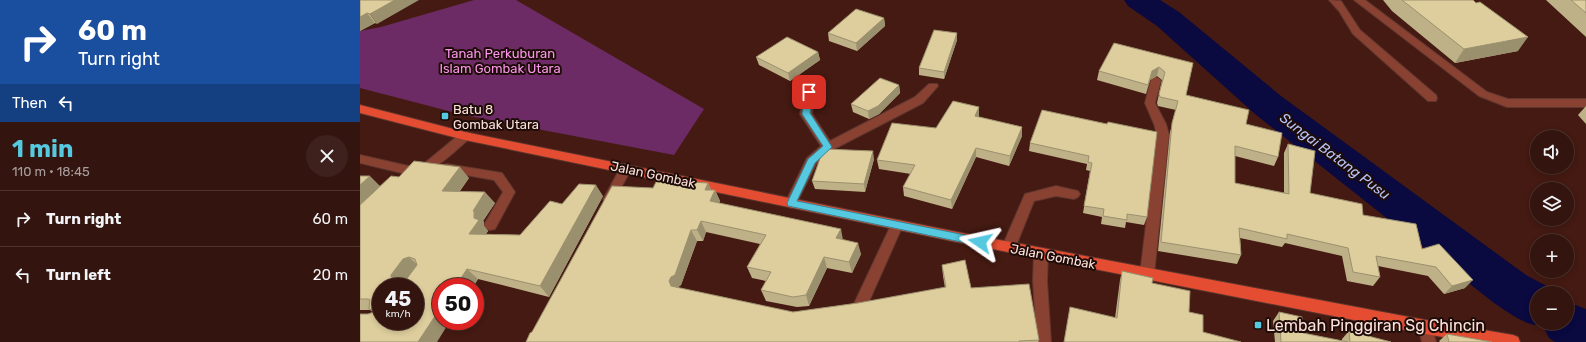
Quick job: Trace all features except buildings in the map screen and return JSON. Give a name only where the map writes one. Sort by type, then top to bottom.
[{"type":"main road","name":"Jalan Gombak","points":[[360,109],[465,136],[897,225],[1425,327],[1513,342]]},
{"type":"street","points":[[1334,0],[1346,13],[1349,22],[1356,32],[1432,98]]},
{"type":"street","points":[[1359,0],[1483,94],[1507,103],[1586,103]]},
{"type":"street","points":[[811,80],[806,114],[828,147]]},
{"type":"street","points":[[1147,274],[1163,135],[1160,124],[1150,103],[1156,80]]},
{"type":"street","points":[[792,203],[811,161],[828,147],[919,100],[933,86]]},
{"type":"street","points":[[399,180],[410,171],[430,165],[465,136]]},
{"type":"street","points":[[360,159],[410,171]]},
{"type":"street","points":[[430,165],[498,176],[509,192],[490,225]]},
{"type":"street","points":[[604,210],[626,168]]},
{"type":"street","points":[[1009,247],[1029,196],[1056,191],[1074,194]]},
{"type":"street","points":[[875,303],[853,307],[897,225]]},
{"type":"street","points":[[1041,254],[1040,281],[1044,342]]},
{"type":"street","points":[[1425,327],[1429,342]]},
{"type":"green space","name":"Tanah Perkuburan Islam Gombak Utara","points":[[474,0],[516,0],[704,109],[674,155],[464,115],[360,88],[360,31],[381,27]]},
{"type":"waterway","name":"Sungai Batang Pusu","points":[[1139,0],[1168,19],[1268,105],[1510,289],[1530,301]]},
{"type":"waterway","name":"Sungai Batang Pusu","points":[[1574,328],[1586,335]]},
{"type":"place","name":"Batu 8 Gombak Utara","points":[[445,116]]},
{"type":"place","name":"Lembah Pinggiran Sg Chincin","points":[[1258,325]]},
{"type":"route","points":[[809,92],[806,114],[828,147],[811,161],[792,203],[980,242]]}]
